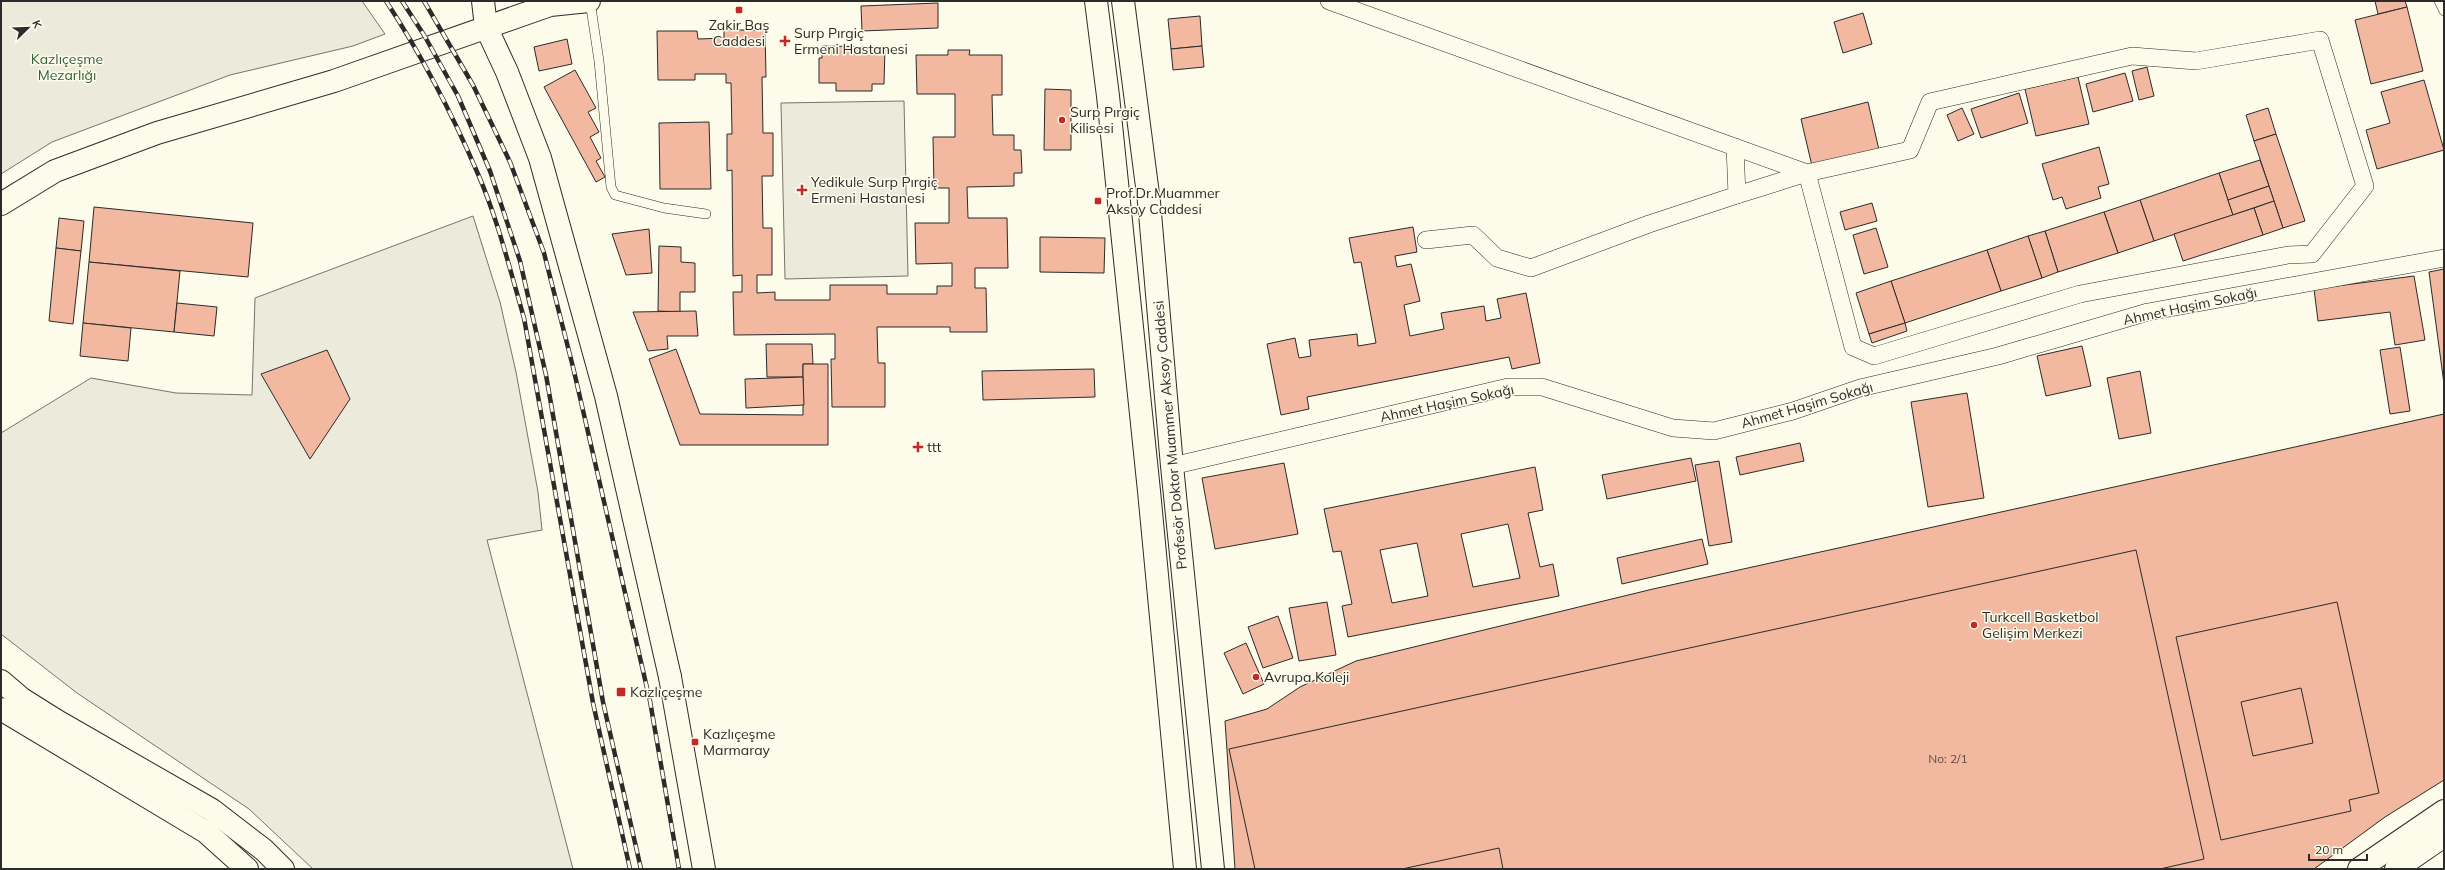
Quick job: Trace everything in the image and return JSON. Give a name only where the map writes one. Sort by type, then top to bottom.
[{"type":"main road","points":[[483,1],[486,27],[506,72],[540,158],[606,396],[670,677],[704,869]]},
{"type":"main road","points":[[1,204],[55,171],[157,134],[334,82],[548,3],[590,1]]},
{"type":"main road","name":"Profesör Doktor Muammer Aksoy Caddesi","points":[[1096,1],[1108,96],[1148,483],[1185,869]]},
{"type":"main road","name":"Profesör Doktor Muammer Aksoy Caddesi","points":[[1123,1],[1149,202],[1172,466],[1213,869]]},
{"type":"main road","points":[[1,680],[22,699],[58,722],[212,810],[264,850],[283,869]]},
{"type":"main road","points":[[1,709],[206,832],[247,869]]},
{"type":"main road","points":[[2359,869],[2444,811]]},
{"type":"main road","points":[[2396,869],[2444,836]]},
{"type":"street","points":[[1328,1],[1806,173]]},
{"type":"street","points":[[1426,240],[1473,235],[1497,258],[1531,268],[1649,224],[1806,173],[1910,150],[1930,102],[2132,56],[2196,61],[2320,40],[2365,186],[2312,254],[2288,255],[2080,294],[1874,356],[1854,347],[1806,173]]},
{"type":"street","points":[[1735,147],[1737,195]]},
{"type":"street","name":"Ahmet Haşim Sokağı","points":[[1172,466],[1508,387],[1542,387],[1673,428],[1714,431],[1793,411],[1860,388],[1998,356],[2148,312],[2444,258]]},
{"type":"lane","points":[[590,1],[599,61],[611,186],[615,195],[664,208],[706,214]]},
{"type":"lane","points":[[2439,1],[2444,11]]},
{"type":"green space","name":"Kazlıçeşme Mezarlığı","points":[[1,1],[362,1],[385,34],[353,46],[230,75],[52,142],[1,174]]},
{"type":"green space","points":[[904,101],[908,276],[785,279],[781,103]]},
{"type":"shaded area","points":[[473,216],[500,302],[516,372],[538,492],[542,530],[487,540],[573,869],[313,869],[249,809],[77,693],[1,634],[1,433],[91,378],[176,393],[252,395],[255,298]]},
{"type":"building","points":[[2375,1],[2405,1],[2407,7],[2378,14]]},
{"type":"building","points":[[938,3],[938,28],[862,31],[861,6]]},
{"type":"building","points":[[2407,7],[2423,71],[2371,84],[2355,20]]},
{"type":"building","points":[[1863,13],[1872,44],[1843,53],[1834,22]]},
{"type":"building","points":[[1200,16],[1202,46],[1171,49],[1168,19]]},
{"type":"building","points":[[724,30],[765,30],[766,77],[762,77],[763,133],[773,133],[773,176],[762,176],[763,228],[772,228],[772,275],[757,275],[757,293],[775,292],[775,300],[830,300],[830,285],[887,285],[887,294],[937,294],[937,286],[952,286],[952,263],[916,264],[915,223],[949,223],[949,188],[934,188],[933,137],[955,137],[955,94],[917,94],[916,55],[948,55],[948,50],[970,50],[969,55],[1002,55],[1002,95],[992,95],[993,135],[1014,135],[1014,150],[1021,150],[1022,173],[1014,173],[1014,186],[967,187],[968,218],[1007,218],[1008,268],[975,268],[975,288],[986,288],[987,332],[950,332],[950,327],[877,327],[878,363],[885,363],[885,407],[832,407],[831,359],[835,359],[835,334],[734,335],[733,292],[742,292],[742,275],[733,276],[732,170],[727,171],[727,134],[732,134],[731,83],[726,83],[726,74],[695,74],[695,80],[658,80],[657,31],[697,31],[698,39],[724,38]]},
{"type":"building","points":[[567,39],[572,64],[539,71],[534,47]]},
{"type":"building","points":[[822,46],[885,47],[884,84],[872,84],[872,91],[836,91],[836,83],[819,83],[819,58],[822,58]]},
{"type":"building","points":[[1202,46],[1204,67],[1173,70],[1171,49]]},
{"type":"building","points":[[2147,67],[2154,96],[2139,100],[2132,71]]},
{"type":"building","points":[[575,70],[596,108],[588,112],[599,132],[590,137],[601,158],[596,161],[605,177],[596,182],[544,87]]},
{"type":"building","points":[[2125,73],[2133,101],[2093,112],[2086,84]]},
{"type":"building","points":[[2078,77],[2089,124],[2036,136],[2025,89]]},
{"type":"building","points":[[2424,80],[2444,150],[2377,169],[2366,130],[2390,123],[2381,92]]},
{"type":"building","points":[[1045,89],[1071,90],[1071,150],[1044,150]]},
{"type":"building","points":[[2019,93],[2028,123],[1981,138],[1971,109]]},
{"type":"building","points":[[1868,102],[1879,150],[1812,166],[1801,119]]},
{"type":"building","points":[[1962,108],[1974,134],[1958,141],[1947,115]]},
{"type":"building","points":[[2268,108],[2276,134],[2254,141],[2246,115]]},
{"type":"building","points":[[709,122],[711,189],[660,189],[659,123]]},
{"type":"building","points":[[2276,134],[2305,221],[2283,228],[2254,141]]},
{"type":"building","points":[[2099,147],[2109,184],[2098,187],[2101,198],[2066,209],[2062,197],[2053,200],[2042,164]]},
{"type":"building","points":[[2260,160],[2269,186],[2228,200],[2219,173]]},
{"type":"building","points":[[2219,173],[2233,215],[2154,241],[2140,200]]},
{"type":"building","points":[[2269,186],[2274,201],[2233,215],[2228,200]]},
{"type":"building","points":[[2140,200],[2154,241],[2118,253],[2104,212]]},
{"type":"building","points":[[2274,201],[2283,228],[2263,235],[2254,208]]},
{"type":"building","points":[[1872,203],[1877,221],[1845,230],[1840,212]]},
{"type":"building","points":[[94,207],[253,223],[248,277],[89,262]]},
{"type":"building","points":[[2254,208],[2263,235],[2183,261],[2174,234]]},
{"type":"building","points":[[2104,212],[2118,253],[2058,272],[2045,231]]},
{"type":"building","points":[[59,218],[84,221],[81,251],[56,248]]},
{"type":"building","points":[[1413,227],[1417,252],[1395,256],[1397,267],[1411,264],[1420,301],[1404,305],[1410,336],[1444,329],[1441,313],[1484,306],[1486,321],[1501,318],[1497,299],[1526,293],[1540,363],[1512,369],[1509,357],[1307,397],[1309,409],[1281,415],[1267,344],[1295,338],[1299,358],[1311,356],[1309,340],[1357,334],[1358,346],[1376,343],[1361,262],[1354,263],[1349,238]]},
{"type":"building","points":[[1876,228],[1888,267],[1864,274],[1853,235]]},
{"type":"building","points":[[649,229],[652,273],[626,275],[612,234]]},
{"type":"building","points":[[2045,231],[2058,272],[2042,278],[2028,236]]},
{"type":"building","points":[[2028,236],[2042,278],[2001,291],[1987,250]]},
{"type":"building","points":[[1040,237],[1105,238],[1104,273],[1040,272]]},
{"type":"building","points":[[659,246],[681,247],[681,262],[695,263],[695,292],[680,292],[680,312],[658,311]]},
{"type":"building","points":[[56,248],[81,251],[73,324],[49,321]]},
{"type":"building","points":[[1987,250],[2001,291],[1905,323],[1891,281]]},
{"type":"building","points":[[89,262],[180,271],[174,332],[83,323]]},
{"type":"building","points":[[2444,269],[2444,384],[2429,272]]},
{"type":"building","points":[[2414,276],[2425,340],[2395,345],[2390,312],[2318,321],[2314,289]]},
{"type":"building","points":[[1891,281],[1905,323],[1869,334],[1856,293]]},
{"type":"building","points":[[177,303],[217,307],[214,336],[174,332]]},
{"type":"building","points":[[696,311],[698,336],[667,336],[668,349],[648,351],[633,312]]},
{"type":"building","points":[[83,323],[131,328],[128,361],[80,356]]},
{"type":"building","points":[[1905,323],[1907,331],[1872,343],[1869,334]]},
{"type":"building","points":[[766,344],[812,344],[813,364],[803,364],[803,377],[767,377]]},
{"type":"building","points":[[2082,346],[2091,386],[2046,396],[2037,356]]},
{"type":"building","points":[[2400,347],[2410,411],[2390,414],[2380,350]]},
{"type":"building","points":[[676,349],[700,414],[803,415],[803,364],[828,364],[828,445],[680,445],[649,359]]},
{"type":"building","points":[[327,350],[350,399],[310,459],[261,374]]},
{"type":"building","points":[[1094,369],[1095,397],[983,400],[982,371]]},
{"type":"building","points":[[2140,371],[2151,433],[2119,439],[2107,378]]},
{"type":"building","points":[[803,377],[804,405],[746,408],[745,379]]},
{"type":"building","points":[[1967,393],[1984,498],[1928,507],[1911,402]]},
{"type":"building","name":"Turkcell Basketbol Gelişim Merkezi","points":[[2444,414],[2444,780],[2385,817],[2314,869],[1235,869],[1225,721],[1267,709],[1300,687],[1356,661],[1653,589]]},
{"type":"building","points":[[1800,443],[1804,461],[1740,475],[1736,457]]},
{"type":"building","points":[[1691,458],[1696,481],[1607,499],[1602,475]]},
{"type":"building","points":[[1719,461],[1732,542],[1709,546],[1695,465]]},
{"type":"building","points":[[1284,463],[1298,534],[1215,549],[1202,478]]},
{"type":"building","points":[[1535,467],[1543,510],[1528,513],[1540,567],[1553,564],[1559,596],[1348,637],[1342,606],[1352,604],[1341,551],[1333,552],[1324,509]],"holes":[[[1508,524],[1520,578],[1473,587],[1461,534]],[[1417,543],[1428,596],[1392,603],[1380,550]]]},
{"type":"building","points":[[1702,539],[1708,564],[1622,584],[1617,558]]},
{"type":"building","points":[[2136,550],[2204,859],[2160,869],[1503,869],[1499,848],[1402,869],[1255,869],[1229,749]]},
{"type":"building","points":[[1327,602],[1336,655],[1299,661],[1289,608]]},
{"type":"building","points":[[2337,602],[2379,793],[2349,800],[2351,811],[2221,840],[2176,637]],"holes":[[[2301,688],[2313,743],[2253,756],[2241,702]]]},
{"type":"building","points":[[1278,616],[1293,658],[1263,668],[1248,627]]},
{"type":"building","points":[[1246,643],[1264,684],[1243,694],[1224,653]]},
{"type":"railway","points":[[386,1],[436,85],[458,129],[485,191],[509,263],[524,318],[593,703],[630,869]]},
{"type":"railway","points":[[402,1],[424,35],[458,96],[490,171],[520,261],[546,375],[603,702],[641,869]]},
{"type":"railway","points":[[424,1],[473,85],[510,162],[544,253],[573,367],[650,701],[679,869]]},
{"type":"place","name":"Zakir Baş Caddesi","points":[[739,10]]},
{"type":"place","name":"Surp Pırgiç Ermeni Hastanesi","points":[[785,41]]},
{"type":"place","name":"Surp Pırgiç Kilisesi","points":[[1062,120]]},
{"type":"place","name":"Yedikule Surp Pırgiç Ermeni Hastanesi","points":[[802,190]]},
{"type":"place","name":"Prof.Dr.Muammer Aksoy Caddesi","points":[[1098,201]]},
{"type":"place","name":"ttt","points":[[918,447]]},
{"type":"place","name":"Turkcell Basketbol Gelişim Merkezi","points":[[1974,625]]},
{"type":"place","name":"Avrupa Koleji","points":[[1256,677]]},
{"type":"place","name":"Kazlıçeşme","points":[[621,692]]},
{"type":"place","name":"Kazlıçeşme Marmaray","points":[[695,742]]}]
